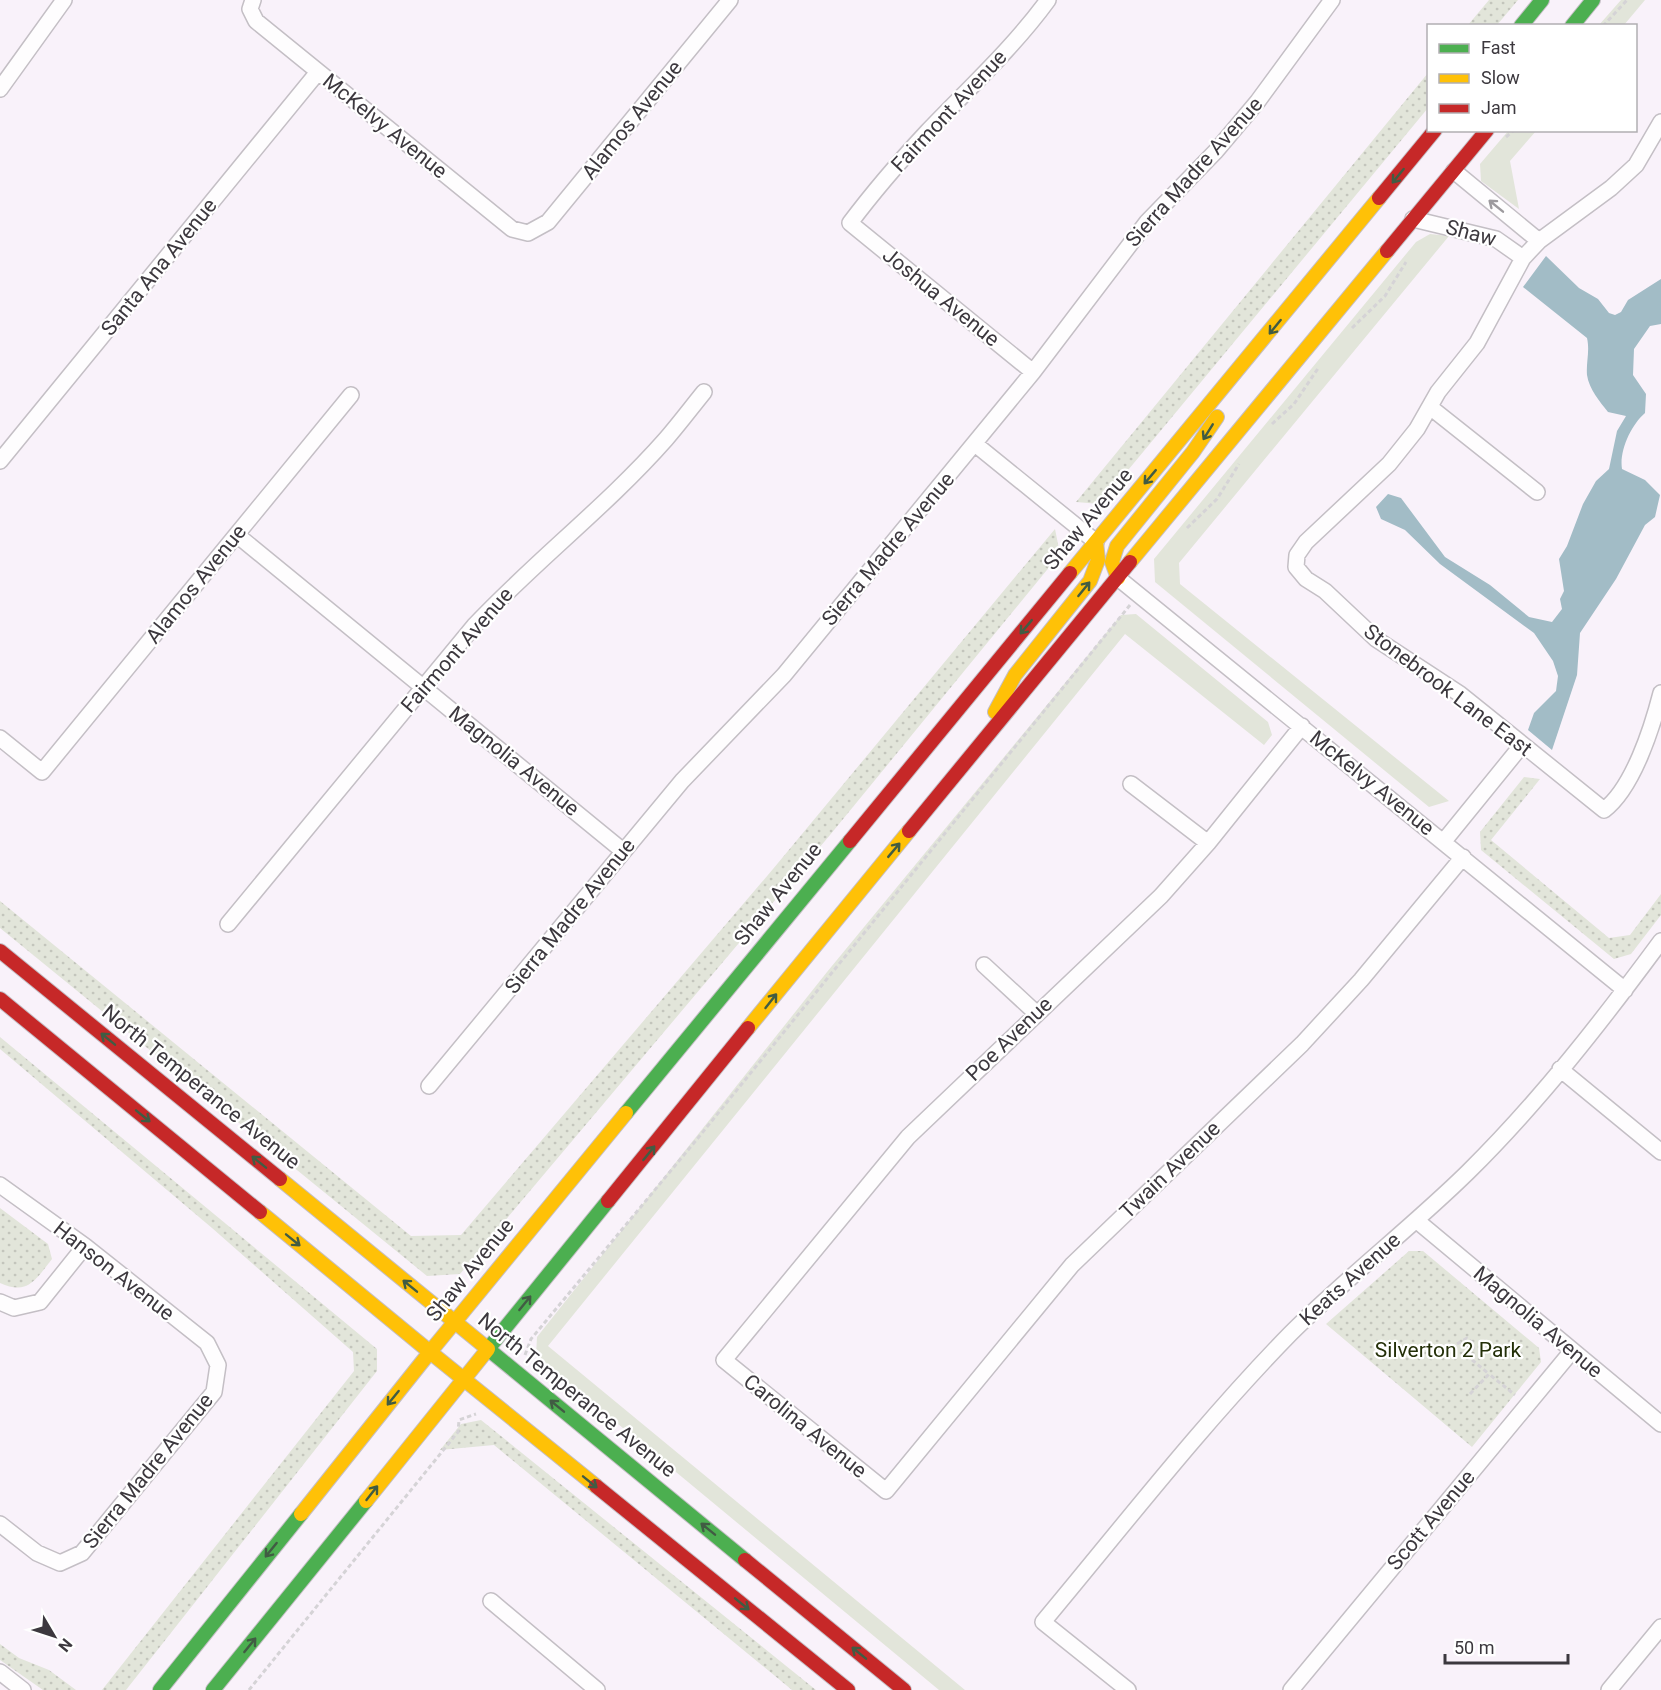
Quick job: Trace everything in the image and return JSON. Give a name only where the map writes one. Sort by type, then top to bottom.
[{"type":"main road","points":[[1523,24],[1542,0]]},
{"type":"main road","points":[[1574,24],[1593,0]]},
{"type":"main road","name":"Shaw Avenue","points":[[160,1690],[430,1352],[1434,132]]},
{"type":"main road","points":[[213,1690],[463,1379],[1484,132]]},
{"type":"main road","points":[[1118,578],[1112,570],[1112,562],[1118,546],[1205,437],[1246,362]]},
{"type":"main road","points":[[970,759],[1015,675],[1090,581],[1098,560],[1096,542]]},
{"type":"main road","name":"North Temperance Avenue","points":[[0,951],[904,1690]]},
{"type":"main road","points":[[0,999],[463,1379],[848,1690]]},
{"type":"street","points":[[0,89],[64,0]]},
{"type":"street","name":"Alamos Avenue","points":[[528,233],[548,222],[730,0]]},
{"type":"street","name":"Fairmont Avenue","points":[[849,223],[906,156],[982,77],[1048,0]]},
{"type":"street","name":"Sierra Madre Avenue","points":[[429,1086],[682,781],[784,675],[1034,372],[1147,222],[1216,151],[1258,101],[1332,0]]},
{"type":"street","name":"McKelvy Avenue","points":[[252,5],[256,21],[512,229],[528,233]]},
{"type":"street","name":"Santa Ana Avenue","points":[[0,461],[318,72]]},
{"type":"street","points":[[1537,492],[1430,407],[1477,343],[1523,258],[1539,241],[1611,188],[1636,165],[1661,122]]},
{"type":"street","name":"Shaw","points":[[1454,171],[1539,241]]},
{"type":"street","name":"Shaw","points":[[1413,219],[1496,238],[1523,258]]},
{"type":"street","name":"Joshua Avenue","points":[[849,223],[1034,372]]},
{"type":"street","name":"Fairmont Avenue","points":[[228,924],[422,687],[510,588],[618,489],[666,439],[704,392]]},
{"type":"street","name":"Alamos Avenue","points":[[0,738],[42,772],[351,395]]},
{"type":"street","name":"Stonebrook Lane East","points":[[1430,407],[1417,429],[1389,464],[1306,542],[1297,555],[1296,567],[1306,579],[1325,591],[1376,639],[1460,694],[1604,810],[1616,800],[1653,726],[1661,693]]},
{"type":"street","points":[[975,444],[1096,542]]},
{"type":"street","name":"Magnolia Avenue","points":[[237,535],[623,851]]},
{"type":"street","name":"McKelvy Avenue","points":[[1118,578],[1625,990]]},
{"type":"street","name":"Poe Avenue","points":[[724,1360],[908,1137],[1035,1013],[1161,896],[1208,843],[1302,726]]},
{"type":"street","points":[[1444,841],[1522,745]]},
{"type":"street","points":[[1131,784],[1208,843]]},
{"type":"street","name":"Twain Avenue","points":[[886,1491],[1072,1265],[1302,1044],[1361,980],[1464,857]]},
{"type":"street","name":"Keats Avenue","points":[[1128,1690],[1043,1622],[1220,1408],[1336,1290],[1468,1171],[1560,1069],[1625,990],[1661,941]]},
{"type":"street","points":[[984,965],[1035,1013]]},
{"type":"street","points":[[1560,1069],[1661,1152]]},
{"type":"street","name":"Hanson Avenue","points":[[0,1185],[85,1246],[207,1343],[218,1365]]},
{"type":"street","name":"Magnolia Avenue","points":[[1416,1220],[1661,1424]]},
{"type":"street","points":[[0,1302],[14,1308],[40,1302],[85,1246]]},
{"type":"street","name":"Scott Avenue","points":[[1291,1690],[1572,1351]]},
{"type":"street","name":"Carolina Avenue","points":[[724,1360],[886,1491]]},
{"type":"street","name":"Sierra Madre Avenue","points":[[0,1524],[37,1553],[60,1563],[82,1553],[214,1392],[218,1365]]},
{"type":"street","points":[[491,1601],[597,1690]]},
{"type":"street","points":[[1609,1690],[1661,1627]]},
{"type":"street","points":[[0,1672],[23,1690]]},
{"type":"path","points":[[1605,24],[1627,0]]},
{"type":"path","points":[[1344,335],[1385,296],[1408,260]]},
{"type":"path","points":[[1270,427],[1294,404],[1324,361]]},
{"type":"path","points":[[1185,529],[1217,499],[1243,458]]},
{"type":"path","points":[[531,1339],[1128,609]]},
{"type":"path","points":[[1454,1356],[1452,1347],[1459,1345],[1467,1338],[1474,1344],[1471,1359],[1515,1395]]},
{"type":"path","points":[[1470,1394],[1489,1374]]},
{"type":"path","points":[[249,1690],[458,1432],[459,1420]]},
{"type":"green space","points":[[1489,0],[1518,0],[1498,24],[1469,24]]},
{"type":"green space","points":[[1621,0],[1645,0],[1625,24],[1600,24]]},
{"type":"green space","points":[[1427,74],[1427,109],[1100,504],[1076,502]]},
{"type":"green space","points":[[1507,132],[1535,132],[1510,161],[1519,209],[1481,181],[1480,164]]},
{"type":"green space","points":[[1430,234],[1449,236],[1179,563],[1180,584],[1449,801],[1429,807],[1155,582],[1154,559],[1416,242]]},
{"type":"green space","points":[[1055,529],[1060,554],[830,835],[460,1274],[427,1276],[0,928],[0,901],[411,1236],[461,1235],[773,869]]},
{"type":"green space","points":[[1136,614],[1268,722],[1272,735],[1264,745],[1125,634],[548,1346],[965,1690],[939,1690],[536,1356],[537,1337],[827,972],[1121,615]]},
{"type":"green space","points":[[1524,777],[1540,779],[1491,840],[1609,938],[1630,935],[1661,894],[1661,915],[1631,954],[1614,959],[1481,850],[1480,832]]},
{"type":"green space","points":[[0,1037],[377,1349],[377,1371],[126,1690],[102,1690],[354,1371],[353,1352],[212,1228],[0,1049]]},
{"type":"green space","points":[[0,1208],[48,1244],[52,1259],[36,1279],[18,1288],[0,1283]]},
{"type":"green space","name":"Silverton 2 Park","points":[[1409,1251],[1423,1251],[1539,1348],[1541,1362],[1472,1447],[1326,1324]]},
{"type":"green space","points":[[481,1420],[816,1690],[792,1690],[494,1445],[440,1450],[461,1424]]},
{"type":"green space","points":[[0,1644],[19,1658],[49,1670],[76,1690],[43,1690],[0,1660]]},
{"type":"water","points":[[1546,256],[1579,288],[1598,299],[1609,313],[1615,315],[1621,312],[1628,300],[1661,279],[1661,324],[1650,326],[1634,349],[1633,375],[1646,394],[1645,413],[1635,424],[1622,454],[1622,469],[1645,480],[1660,495],[1655,517],[1645,525],[1616,579],[1580,633],[1577,675],[1552,750],[1528,730],[1534,713],[1556,691],[1558,676],[1553,661],[1534,633],[1440,564],[1405,530],[1381,519],[1376,507],[1388,494],[1401,498],[1445,557],[1490,585],[1529,617],[1552,622],[1562,609],[1560,599],[1564,591],[1559,559],[1567,546],[1583,504],[1596,481],[1609,469],[1617,431],[1626,416],[1608,412],[1592,390],[1587,375],[1587,338],[1523,287]]},
{"type":"traffic: fast","points":[[1523,24],[1542,0]]},
{"type":"traffic: fast","points":[[1574,24],[1593,0]]},
{"type":"traffic: fast","points":[[626,1113],[850,841]]},
{"type":"traffic: fast","points":[[608,1201],[488,1349],[745,1560]]},
{"type":"traffic: fast","points":[[213,1690],[366,1501]]},
{"type":"traffic: fast","points":[[160,1690],[301,1514]]},
{"type":"traffic: slow","points":[[1070,573],[1379,198]]},
{"type":"traffic: slow","points":[[1130,562],[1387,251]]},
{"type":"traffic: slow","points":[[1118,578],[1112,562],[1117,546],[1193,452],[1217,417]]},
{"type":"traffic: slow","points":[[995,712],[1015,675],[1090,581],[1098,560],[1096,542]]},
{"type":"traffic: slow","points":[[748,1028],[909,831]]},
{"type":"traffic: slow","points":[[596,1486],[430,1352],[626,1113]]},
{"type":"traffic: slow","points":[[280,1179],[488,1349],[366,1501]]},
{"type":"traffic: slow","points":[[260,1212],[430,1352],[301,1514]]},
{"type":"traffic: jam","points":[[1379,198],[1433,132]]},
{"type":"traffic: jam","points":[[1387,251],[1485,132]]},
{"type":"traffic: jam","points":[[909,831],[1130,562]]},
{"type":"traffic: jam","points":[[850,841],[1070,573]]},
{"type":"traffic: jam","points":[[0,951],[280,1179]]},
{"type":"traffic: jam","points":[[0,999],[260,1212]]},
{"type":"traffic: jam","points":[[608,1201],[748,1028]]},
{"type":"traffic: jam","points":[[596,1486],[848,1690]]},
{"type":"traffic: jam","points":[[745,1560],[904,1690]]}]
